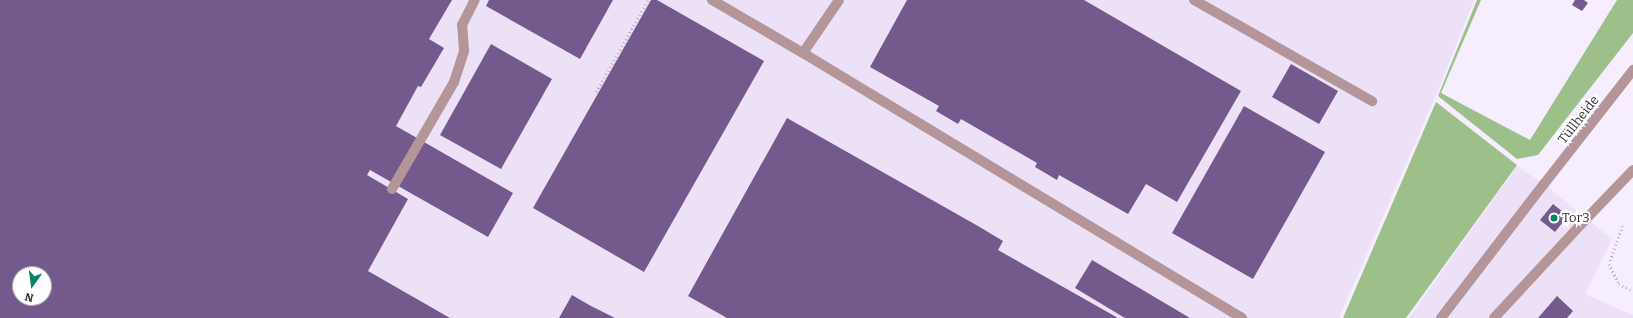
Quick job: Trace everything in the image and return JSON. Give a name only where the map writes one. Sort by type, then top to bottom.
[{"type":"street","points":[[392,189],[454,82],[464,51],[462,25],[476,0]]},
{"type":"street","points":[[712,0],[803,52],[1242,318]]},
{"type":"street","points":[[803,52],[839,0]]},
{"type":"street","points":[[1194,0],[1372,101]]},
{"type":"street","name":"Tüllheide","points":[[1441,318],[1633,70]]},
{"type":"street","points":[[1494,318],[1633,170]]},
{"type":"path","points":[[596,92],[648,0]]},
{"type":"path","points":[[1624,226],[1609,264],[1619,284],[1633,291]]},
{"type":"shaded area","points":[[0,0],[1474,0],[1436,95],[1339,318],[0,318]]},
{"type":"shaded area","points":[[1517,166],[1544,184],[1612,239],[1585,294],[1633,315],[1633,318],[1409,318]]},
{"type":"green space","points":[[1477,0],[1481,0],[1441,93],[1530,140],[1617,0],[1633,0],[1633,33],[1538,155],[1517,159],[1438,96]]},
{"type":"green space","points":[[1436,102],[1517,165],[1406,318],[1343,318]]},
{"type":"building","points":[[0,0],[452,0],[429,39],[444,48],[421,87],[418,86],[396,126],[513,193],[488,237],[370,170],[367,175],[408,199],[368,271],[450,318],[0,318]]},
{"type":"building","points":[[489,0],[613,0],[580,59],[486,6]]},
{"type":"building","points":[[651,0],[657,0],[764,61],[644,272],[533,208]]},
{"type":"building","points":[[907,0],[1084,0],[1241,91],[1177,202],[1146,184],[1128,214],[1059,175],[1057,180],[1035,167],[1037,163],[961,119],[958,124],[936,111],[939,106],[870,67]]},
{"type":"building","points":[[1575,0],[1584,0],[1588,3],[1582,11],[1572,5]]},
{"type":"building","points":[[491,44],[552,79],[501,169],[440,135]]},
{"type":"building","points":[[1291,64],[1338,91],[1319,124],[1272,97]]},
{"type":"building","points":[[1244,106],[1325,152],[1253,279],[1172,233]]},
{"type":"building","points":[[787,118],[1003,241],[998,250],[1118,318],[727,318],[688,296]]},
{"type":"building","name":"Tor3","points":[[1553,204],[1568,216],[1555,232],[1540,220]]},
{"type":"building","points":[[1092,260],[1190,318],[1125,318],[1075,288]]},
{"type":"building","points":[[572,295],[591,306],[615,318],[559,318]]},
{"type":"building","points":[[1557,296],[1573,311],[1567,318],[1538,318]]},
{"type":"place","name":"Tor3","points":[[1554,218]]}]
